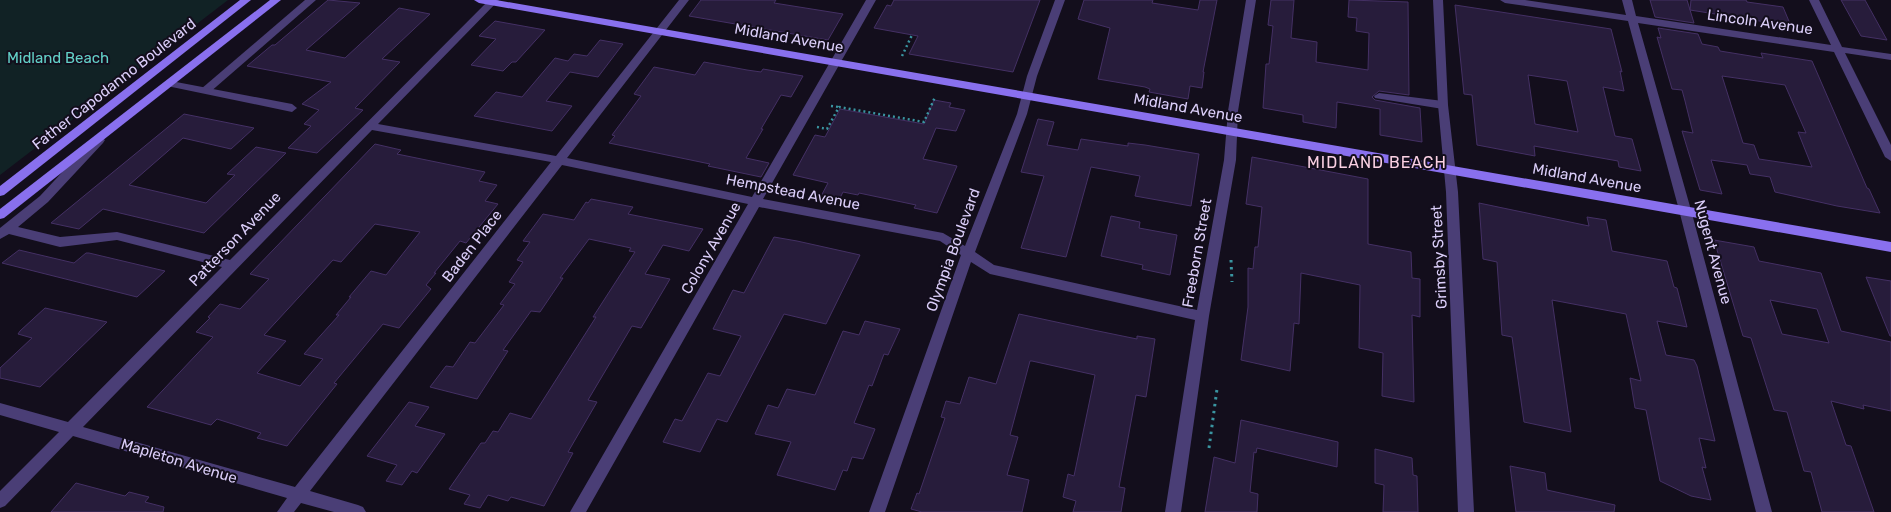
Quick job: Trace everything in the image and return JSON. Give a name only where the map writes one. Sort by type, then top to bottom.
[{"type":"main road","name":"Father Capodanno Boulevard","points":[[0,192],[246,0]]},
{"type":"main road","points":[[0,215],[171,84],[276,0]]},
{"type":"main road","name":"Midland Avenue","points":[[488,1],[1891,247]]},
{"type":"street","points":[[205,91],[311,0]]},
{"type":"street","name":"Baden Place","points":[[285,512],[684,0]]},
{"type":"street","name":"Colony Avenue","points":[[578,512],[871,0]]},
{"type":"street","name":"Olympia Boulevard","points":[[877,512],[968,254],[1022,114],[1032,76],[1060,0]]},
{"type":"street","name":"Freeborn Street","points":[[1173,512],[1202,316],[1230,160],[1233,111],[1251,0]]},
{"type":"street","name":"Grimsby Street","points":[[1438,0],[1443,104],[1450,169],[1466,512]]},
{"type":"street","name":"Lincoln Avenue","points":[[1505,0],[1891,56]]},
{"type":"street","name":"Nugent Avenue","points":[[1627,0],[1685,210],[1764,512]]},
{"type":"street","points":[[1814,0],[1891,157]]},
{"type":"street","name":"Patterson Avenue","points":[[0,501],[369,126],[488,1]]},
{"type":"street","points":[[171,84],[292,108]]},
{"type":"street","points":[[1380,96],[1443,104]]},
{"type":"street","name":"Hempstead Avenue","points":[[369,126],[560,160],[756,202],[943,237],[990,269],[1202,316]]},
{"type":"street","points":[[3,232],[44,199],[105,134]]},
{"type":"street","points":[[3,232],[60,242],[117,236],[232,265]]},
{"type":"street","name":"Mapleton Avenue","points":[[0,410],[358,512]]},
{"type":"path","points":[[902,56],[912,35]]},
{"type":"path","points":[[831,106],[924,122],[935,97]]},
{"type":"path","points":[[817,127],[827,129],[839,107]]},
{"type":"path","points":[[1231,259],[1232,282]]},
{"type":"path","points":[[1209,448],[1217,389]]},
{"type":"green space","name":"Midland Beach","points":[[0,0],[228,0],[0,175]]},
{"type":"building","points":[[328,0],[360,3],[306,50],[345,58],[399,8],[430,14],[382,59],[400,62],[355,108],[363,110],[317,153],[288,148],[311,126],[304,124],[319,110],[302,104],[331,82],[247,66]]},
{"type":"building","points":[[701,0],[776,0],[774,3],[843,14],[828,40],[689,16]]},
{"type":"building","points":[[894,0],[1040,0],[1013,72],[909,54],[918,36],[874,28],[887,5],[891,6]]},
{"type":"building","points":[[1084,0],[1153,0],[1152,3],[1198,10],[1200,0],[1217,0],[1203,72],[1202,88],[1190,86],[1188,99],[1149,92],[1150,89],[1145,87],[1098,79],[1110,28],[1078,19]]},
{"type":"building","points":[[1271,0],[1294,0],[1291,38],[1317,42],[1316,62],[1368,70],[1369,33],[1356,31],[1357,18],[1348,17],[1349,0],[1408,2],[1409,95],[1379,91],[1372,97],[1375,100],[1420,108],[1422,142],[1380,135],[1380,109],[1337,102],[1336,128],[1303,122],[1303,115],[1263,108],[1266,64],[1269,64],[1273,26],[1268,25]]},
{"type":"building","points":[[1650,0],[1687,0],[1694,23],[1655,17]]},
{"type":"building","points":[[1691,0],[1746,0],[1747,2],[1783,7],[1791,26],[1690,10]]},
{"type":"building","points":[[1841,0],[1865,0],[1887,40],[1861,36]]},
{"type":"building","points":[[1455,5],[1611,29],[1622,72],[1620,71],[1624,91],[1603,87],[1615,136],[1632,139],[1641,171],[1619,167],[1618,161],[1534,146],[1535,156],[1477,145],[1472,95],[1464,94]],"holes":[[[1528,75],[1567,81],[1578,132],[1535,124]]]},
{"type":"building","points":[[495,21],[545,30],[516,62],[512,62],[503,71],[471,65],[496,39],[479,36]]},
{"type":"building","points":[[1658,28],[1698,34],[1702,44],[1718,47],[1720,51],[1763,58],[1761,53],[1812,61],[1867,188],[1880,213],[1837,206],[1775,192],[1770,177],[1750,174],[1747,165],[1711,160],[1722,194],[1700,190],[1682,131],[1693,133],[1685,101],[1682,90],[1672,89],[1657,37],[1661,38]],"holes":[[[1722,76],[1785,85],[1806,133],[1798,132],[1812,167],[1759,159],[1754,145],[1743,143]]]},
{"type":"building","points":[[600,40],[623,44],[598,77],[570,72],[546,101],[572,106],[552,131],[474,116],[496,92],[522,97],[555,58],[568,61],[574,54],[587,56]]},
{"type":"building","points":[[704,62],[761,72],[763,69],[803,76],[791,97],[781,95],[746,158],[769,163],[761,177],[708,166],[710,164],[609,143],[615,136],[612,135],[641,96],[634,94],[654,67],[695,75]]},
{"type":"building","points":[[934,100],[951,103],[949,107],[965,110],[956,131],[936,128],[923,159],[957,166],[937,213],[914,208],[916,205],[859,193],[858,195],[843,192],[838,202],[820,198],[828,183],[793,175],[815,135],[825,137],[840,109],[924,124]]},
{"type":"building","points":[[184,114],[254,128],[231,149],[183,138],[129,185],[206,203],[235,175],[227,174],[256,147],[286,153],[204,233],[103,209],[79,229],[51,223]]},
{"type":"building","points":[[1038,119],[1054,122],[1047,145],[1078,150],[1081,139],[1128,146],[1128,143],[1145,145],[1199,154],[1191,206],[1135,196],[1140,176],[1091,167],[1066,257],[1021,248],[1044,176],[1021,172]]},
{"type":"building","points":[[375,144],[401,150],[397,154],[485,172],[479,181],[497,185],[485,201],[498,204],[466,243],[460,241],[434,273],[436,273],[426,285],[431,289],[399,328],[383,324],[334,383],[337,384],[287,446],[257,438],[261,433],[217,419],[211,425],[147,407],[213,337],[196,332],[210,318],[208,317],[220,304],[240,309],[269,279],[250,274]],"holes":[[[375,224],[420,232],[386,275],[371,271],[336,315],[339,315],[304,354],[323,359],[300,386],[257,373],[286,341],[264,335],[333,260],[341,262]]]},
{"type":"building","points":[[1252,157],[1368,179],[1368,244],[1411,252],[1412,278],[1420,279],[1420,317],[1412,315],[1414,402],[1382,396],[1383,353],[1359,348],[1360,285],[1301,273],[1299,324],[1294,323],[1290,371],[1241,360],[1248,307],[1248,268],[1253,269],[1255,247],[1258,247],[1262,207],[1246,204]]},
{"type":"building","points":[[591,199],[633,207],[628,214],[703,229],[689,251],[663,245],[645,274],[670,279],[641,328],[632,326],[588,400],[597,402],[568,452],[573,453],[544,506],[511,497],[508,501],[488,495],[480,508],[464,504],[470,495],[449,489],[481,443],[485,443],[493,431],[498,432],[510,413],[531,419],[635,252],[629,251],[631,248],[589,239],[560,278],[563,278],[540,312],[531,311],[503,350],[508,351],[477,399],[430,387],[446,366],[453,367],[470,342],[475,343],[504,305],[500,304],[515,284],[509,282],[523,262],[517,260],[530,242],[523,241],[543,214],[574,220],[586,202],[588,203]]},
{"type":"building","points":[[1479,203],[1589,226],[1587,217],[1606,220],[1612,251],[1667,261],[1674,287],[1677,288],[1687,327],[1657,321],[1666,355],[1694,360],[1697,366],[1715,441],[1699,438],[1706,468],[1702,467],[1711,500],[1691,496],[1660,481],[1646,410],[1635,408],[1630,378],[1641,381],[1626,314],[1552,300],[1571,432],[1524,422],[1512,337],[1502,335],[1497,262],[1483,259]]},
{"type":"building","points":[[1111,216],[1140,222],[1139,228],[1177,235],[1170,275],[1142,269],[1143,265],[1101,256]]},
{"type":"building","points":[[774,237],[860,255],[826,324],[784,314],[727,422],[717,419],[700,452],[663,442],[675,419],[682,421],[708,373],[720,376],[741,336],[713,329],[733,290],[744,293]]},
{"type":"building","points":[[1714,240],[1754,247],[1759,261],[1821,273],[1841,331],[1891,342],[1891,411],[1863,405],[1864,409],[1831,401],[1846,445],[1851,446],[1874,512],[1822,512],[1811,472],[1804,471],[1787,412],[1774,410],[1751,338],[1743,336]],"holes":[[[1770,300],[1817,309],[1829,343],[1782,334]]]},
{"type":"building","points":[[19,250],[74,263],[86,253],[89,253],[165,271],[137,297],[2,263]]},
{"type":"building","points":[[1866,277],[1891,281],[1891,336],[1890,336]]},
{"type":"building","points":[[45,308],[107,322],[40,387],[0,378],[0,368],[32,338],[18,334]]},
{"type":"building","points":[[1019,314],[1137,339],[1137,336],[1155,339],[1146,397],[1136,395],[1119,487],[1125,488],[1121,512],[1073,512],[1076,501],[1063,497],[1068,474],[1074,476],[1095,375],[1032,361],[1030,361],[1010,435],[1018,437],[1007,475],[1029,480],[1022,512],[922,512],[911,509],[917,493],[919,494],[945,418],[941,417],[946,401],[960,404],[969,377],[996,384]]},
{"type":"building","points":[[865,321],[900,329],[888,355],[884,354],[872,386],[869,385],[854,423],[875,429],[863,459],[852,457],[847,471],[843,470],[835,490],[777,475],[791,442],[755,434],[768,405],[778,408],[787,389],[815,395],[843,331],[859,335]]},
{"type":"building","points":[[409,402],[429,407],[415,426],[445,434],[417,473],[412,471],[402,485],[386,481],[397,465],[367,456]]},
{"type":"building","points":[[1241,420],[1338,442],[1337,467],[1257,448],[1256,453],[1254,452],[1250,492],[1258,494],[1257,512],[1205,512],[1214,457],[1235,463]]},
{"type":"building","points":[[1375,449],[1412,458],[1413,475],[1417,476],[1418,512],[1383,512],[1384,485],[1375,483]]},
{"type":"building","points":[[1510,466],[1545,473],[1547,490],[1615,505],[1614,512],[1516,512]]},
{"type":"building","points":[[76,483],[125,496],[129,492],[149,497],[145,502],[164,507],[163,512],[51,512]]},
{"type":"district","name":"MIDLAND BEACH","points":[[1377,162]]}]
